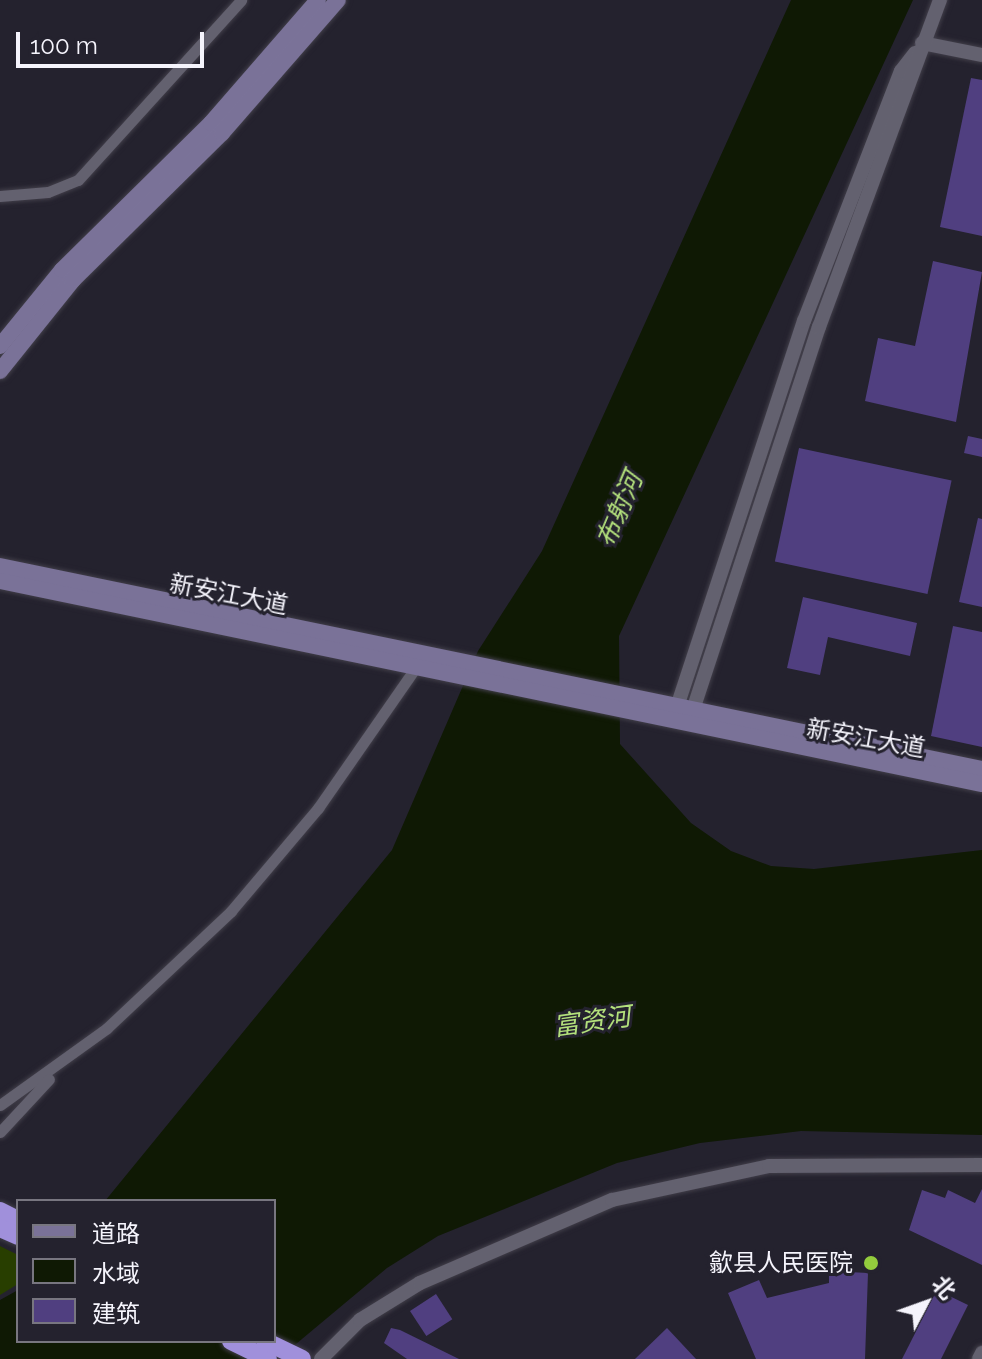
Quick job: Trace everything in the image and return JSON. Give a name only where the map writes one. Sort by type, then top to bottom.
[{"type":"highway","points":[[235,1343],[268,1359]]},
{"type":"highway","points":[[269,1343],[300,1358]]},
{"type":"main road","points":[[0,346],[62,270],[211,123],[318,0]]},
{"type":"main road","points":[[0,371],[73,280],[222,133],[338,0]]},
{"type":"main road","name":"新安江大道","points":[[0,566],[450,670],[982,784]]},
{"type":"main road","name":"新安江大道","points":[[0,581],[414,670],[450,670]]},
{"type":"main road","name":"新安江大道","points":[[682,719],[982,769]]},
{"type":"street","points":[[0,196],[48,192],[78,180],[241,0]]},
{"type":"street","points":[[682,719],[922,43],[940,0]]},
{"type":"street","points":[[922,43],[982,55]]},
{"type":"street","points":[[0,1132],[72,1056],[172,970],[261,877],[414,670]]},
{"type":"street","points":[[0,1105],[72,1056]]},
{"type":"street","points":[[321,1359],[360,1320],[420,1283],[612,1200],[769,1166],[982,1165]]},
{"type":"street","points":[[979,1359],[982,1353]]},
{"type":"green space","points":[[0,1246],[16,1254],[16,1285],[0,1295]]},
{"type":"water","points":[[791,0],[913,0],[619,636],[620,744],[691,823],[731,851],[771,866],[814,869],[982,850],[982,1135],[801,1131],[700,1143],[617,1163],[438,1236],[387,1268],[278,1359],[0,1359],[0,1300],[16,1291],[16,1343],[276,1343],[276,1199],[107,1199],[392,850],[478,651],[542,551]]},
{"type":"building","points":[[971,78],[982,80],[982,236],[940,227]]},
{"type":"building","points":[[933,261],[982,272],[956,422],[865,401],[878,338],[915,346]]},
{"type":"building","points":[[968,436],[982,439],[982,457],[964,453]]},
{"type":"building","points":[[799,448],[952,480],[927,594],[775,561]]},
{"type":"building","points":[[978,518],[982,519],[982,607],[959,602]]},
{"type":"building","points":[[803,597],[917,623],[910,656],[828,637],[820,675],[787,668]]},
{"type":"building","points":[[953,626],[982,632],[982,747],[931,736]]},
{"type":"building","points":[[982,1189],[982,1265],[909,1230],[922,1190],[945,1198],[948,1190],[975,1203]]},
{"type":"building","points":[[829,1271],[868,1273],[865,1359],[756,1359],[728,1293],[759,1280],[767,1298],[829,1283]]},
{"type":"building","points":[[937,1290],[968,1305],[941,1359],[902,1359]]},
{"type":"building","points":[[436,1294],[452,1319],[426,1336],[410,1311]]},
{"type":"building","points":[[391,1328],[459,1359],[407,1359],[384,1343]]},
{"type":"building","points":[[667,1328],[696,1359],[635,1359]]},
{"type":"place","name":"歙县人民医院","points":[[871,1263]]},
{"type":"water label","name":"布射河","points":[[620,510]]},
{"type":"water label","name":"富资河","points":[[592,1022]]}]
